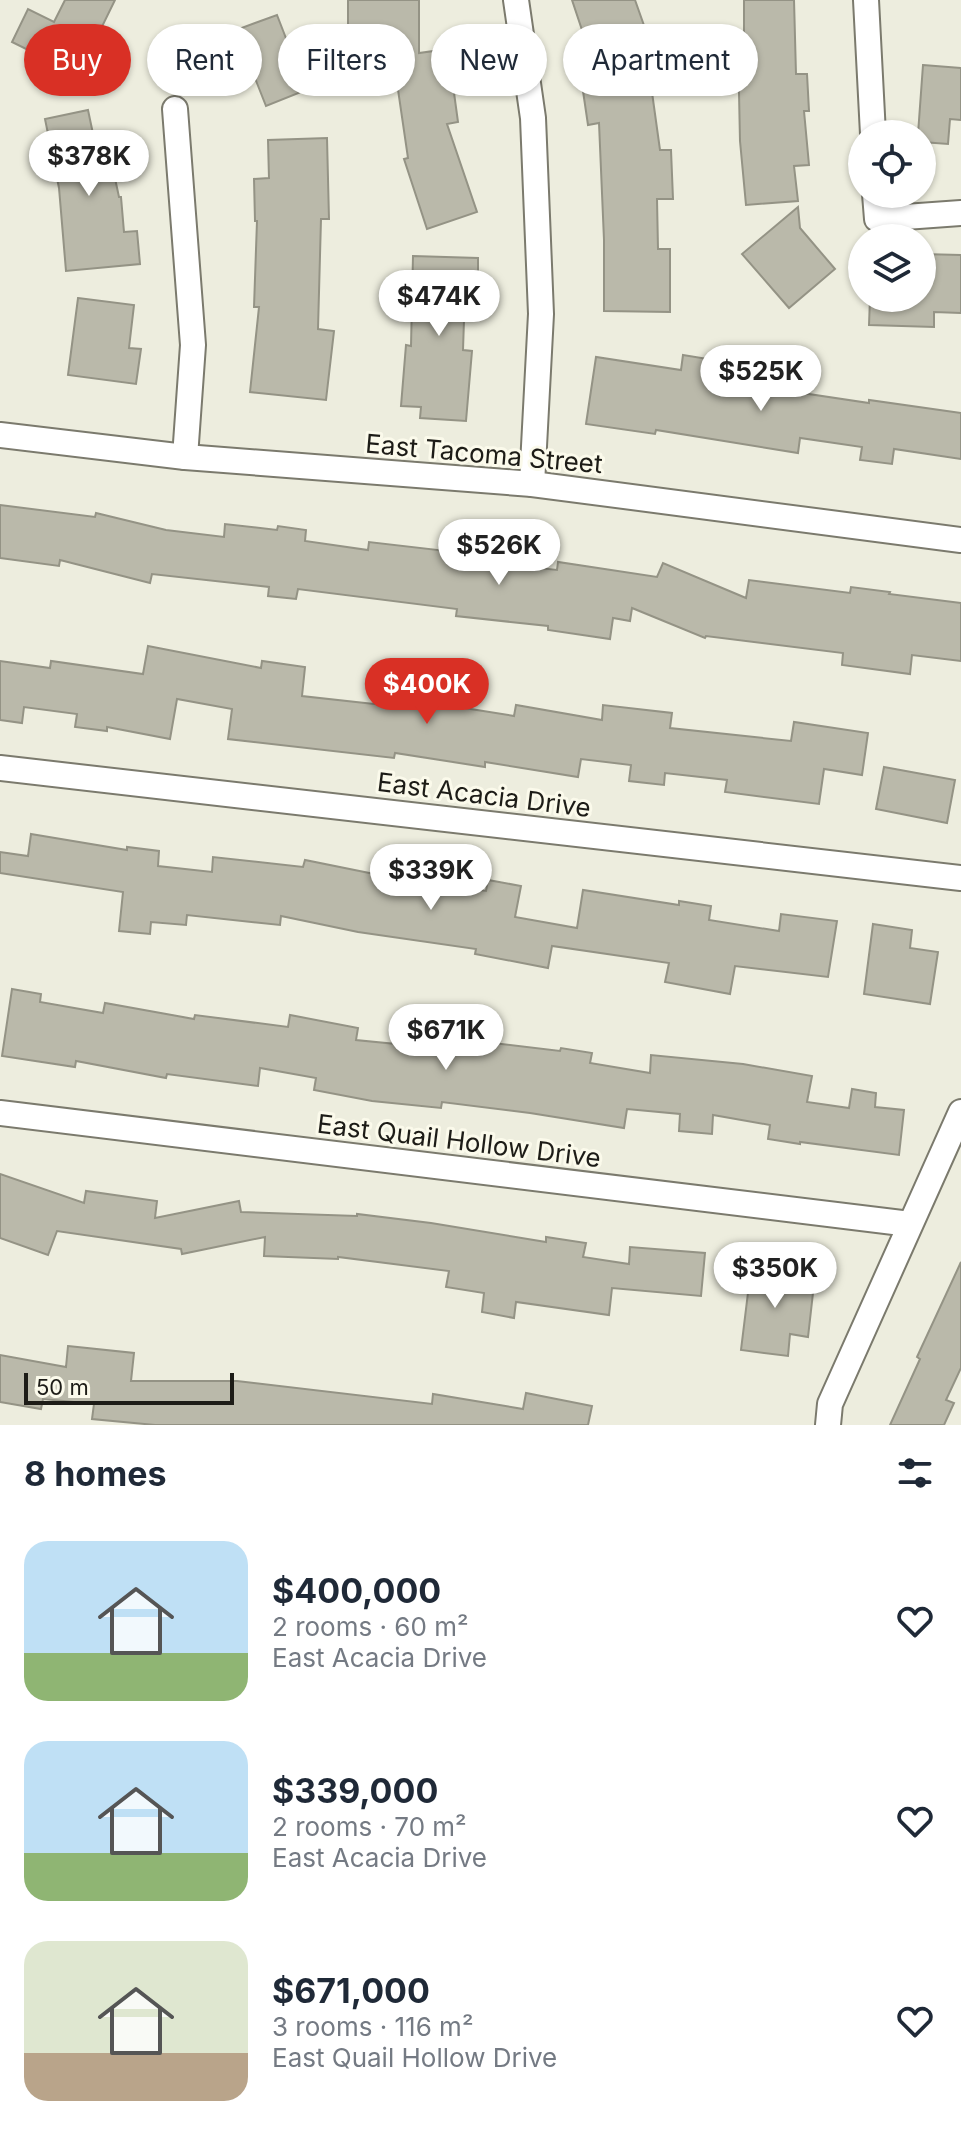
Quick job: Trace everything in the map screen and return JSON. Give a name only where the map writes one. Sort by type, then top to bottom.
[{"type":"street","points":[[516,0],[533,118],[541,314],[532,484]]},
{"type":"street","points":[[866,0],[872,120]]},
{"type":"street","points":[[175,109],[193,345],[185,457]]},
{"type":"street","points":[[876,208],[877,219],[961,213]]},
{"type":"street","name":"East Tacoma Street","points":[[0,435],[185,457],[532,484],[961,540]]},
{"type":"street","name":"East Acacia Drive","points":[[0,768],[961,878]]},
{"type":"street","points":[[828,1425],[830,1404],[961,1112]]},
{"type":"street","name":"East Quail Hollow Drive","points":[[0,1113],[910,1224]]},
{"type":"building","points":[[65,0],[115,0],[103,24],[24,24],[24,48],[12,42],[28,9],[54,22]]},
{"type":"building","points":[[348,0],[419,0],[419,53],[431,51],[431,96],[454,96],[458,122],[447,124],[477,212],[427,229],[404,159],[408,158],[399,96],[415,96],[415,24],[348,24]]},
{"type":"building","points":[[572,0],[635,0],[644,24],[580,24]]},
{"type":"building","points":[[744,0],[794,0],[796,74],[807,74],[809,111],[804,111],[809,165],[794,166],[798,201],[746,205],[739,96],[758,96],[758,24],[744,24]]},
{"type":"building","points":[[277,15],[280,24],[278,24],[278,96],[291,96],[266,106],[262,96],[262,24],[252,24]]},
{"type":"building","points":[[923,65],[961,68],[961,120],[950,119],[948,144],[936,143],[936,120],[919,120]]},
{"type":"building","points":[[584,96],[652,96],[660,150],[671,150],[673,199],[657,199],[658,249],[670,249],[670,312],[604,311],[599,123],[588,125]]},
{"type":"building","points":[[88,110],[96,148],[108,146],[121,197],[124,232],[137,231],[140,264],[66,271],[59,188],[45,119]]},
{"type":"building","points":[[327,138],[329,219],[321,219],[318,329],[334,331],[326,400],[250,392],[259,307],[254,307],[257,221],[254,179],[269,178],[268,140]]},
{"type":"building","points":[[798,207],[800,228],[835,269],[789,308],[742,254]]},
{"type":"building","points":[[936,254],[961,255],[961,313],[934,312]]},
{"type":"building","points":[[413,256],[478,258],[478,291],[465,290],[463,350],[472,351],[466,421],[420,418],[421,407],[401,406],[406,345],[411,346]]},
{"type":"building","points":[[78,298],[134,305],[129,348],[141,349],[136,384],[68,375]]},
{"type":"building","points":[[869,312],[934,312],[934,327],[869,325]]},
{"type":"building","points":[[683,355],[714,360],[711,381],[775,392],[775,389],[961,413],[961,459],[894,449],[892,464],[860,460],[862,447],[800,438],[798,453],[656,430],[655,434],[586,424],[596,357],[681,370]]},
{"type":"building","points":[[0,505],[95,517],[96,513],[166,530],[224,537],[225,524],[277,530],[278,526],[306,530],[305,541],[368,550],[369,542],[463,553],[464,548],[493,551],[492,563],[557,570],[558,562],[657,577],[663,563],[746,598],[749,580],[850,593],[851,587],[961,603],[961,661],[912,655],[910,674],[842,665],[843,653],[705,638],[632,608],[630,621],[613,618],[610,639],[548,630],[548,626],[456,616],[457,609],[298,589],[296,599],[268,596],[269,587],[152,574],[150,583],[60,560],[59,566],[0,558]]},
{"type":"building","points":[[148,646],[261,668],[262,661],[305,667],[302,696],[419,709],[420,701],[514,716],[516,705],[602,720],[603,705],[672,713],[670,728],[791,741],[794,722],[868,733],[862,775],[824,769],[819,804],[725,792],[727,780],[665,773],[664,785],[629,781],[631,765],[581,759],[578,777],[485,762],[485,767],[395,753],[394,758],[228,739],[232,709],[177,699],[170,739],[107,727],[107,731],[75,727],[77,714],[24,707],[22,723],[0,720],[0,661],[50,668],[51,661],[143,674]]},
{"type":"building","points":[[884,767],[955,780],[947,823],[876,809]]},
{"type":"building","points":[[31,834],[127,850],[127,847],[159,851],[158,866],[212,872],[213,857],[303,867],[305,860],[399,879],[486,891],[488,880],[521,886],[515,917],[577,928],[583,890],[679,905],[679,901],[711,906],[709,920],[779,931],[781,914],[837,921],[828,977],[735,966],[730,994],[665,982],[669,963],[552,946],[548,968],[475,954],[476,949],[358,932],[281,916],[280,925],[187,915],[186,925],[151,922],[150,934],[119,931],[123,892],[0,873],[0,852],[28,856]]},
{"type":"building","points":[[873,924],[912,930],[910,948],[938,952],[930,1004],[864,994]]},
{"type":"building","points":[[12,989],[41,994],[40,1002],[103,1013],[105,1003],[194,1019],[195,1015],[288,1027],[290,1015],[358,1028],[356,1040],[467,1051],[468,1040],[560,1051],[561,1048],[592,1053],[590,1063],[650,1073],[651,1055],[743,1064],[812,1076],[807,1102],[849,1108],[852,1089],[876,1093],[875,1107],[904,1110],[899,1155],[768,1139],[770,1125],[713,1115],[712,1134],[679,1131],[680,1114],[627,1109],[624,1128],[442,1102],[441,1108],[372,1101],[314,1090],[316,1078],[260,1068],[258,1086],[167,1074],[166,1078],[76,1061],[75,1067],[2,1056]]},
{"type":"building","points":[[0,1174],[84,1203],[86,1191],[157,1201],[155,1218],[239,1201],[241,1212],[357,1214],[546,1242],[546,1237],[586,1243],[583,1257],[629,1264],[630,1247],[705,1253],[701,1296],[612,1288],[609,1315],[516,1302],[514,1318],[482,1312],[484,1293],[446,1287],[449,1271],[338,1257],[264,1256],[265,1237],[182,1254],[181,1249],[57,1231],[48,1255],[0,1238]]},
{"type":"building","points":[[752,1260],[786,1264],[784,1280],[814,1284],[808,1337],[790,1334],[788,1356],[741,1350]]},
{"type":"building","points":[[961,1262],[961,1368],[946,1400],[954,1403],[944,1425],[890,1425],[920,1359],[917,1357]]},
{"type":"building","points":[[68,1346],[134,1353],[131,1381],[237,1381],[432,1404],[433,1394],[523,1409],[526,1393],[592,1406],[588,1425],[155,1425],[92,1419],[94,1404],[43,1399],[41,1409],[0,1402],[0,1355],[66,1367]]}]
